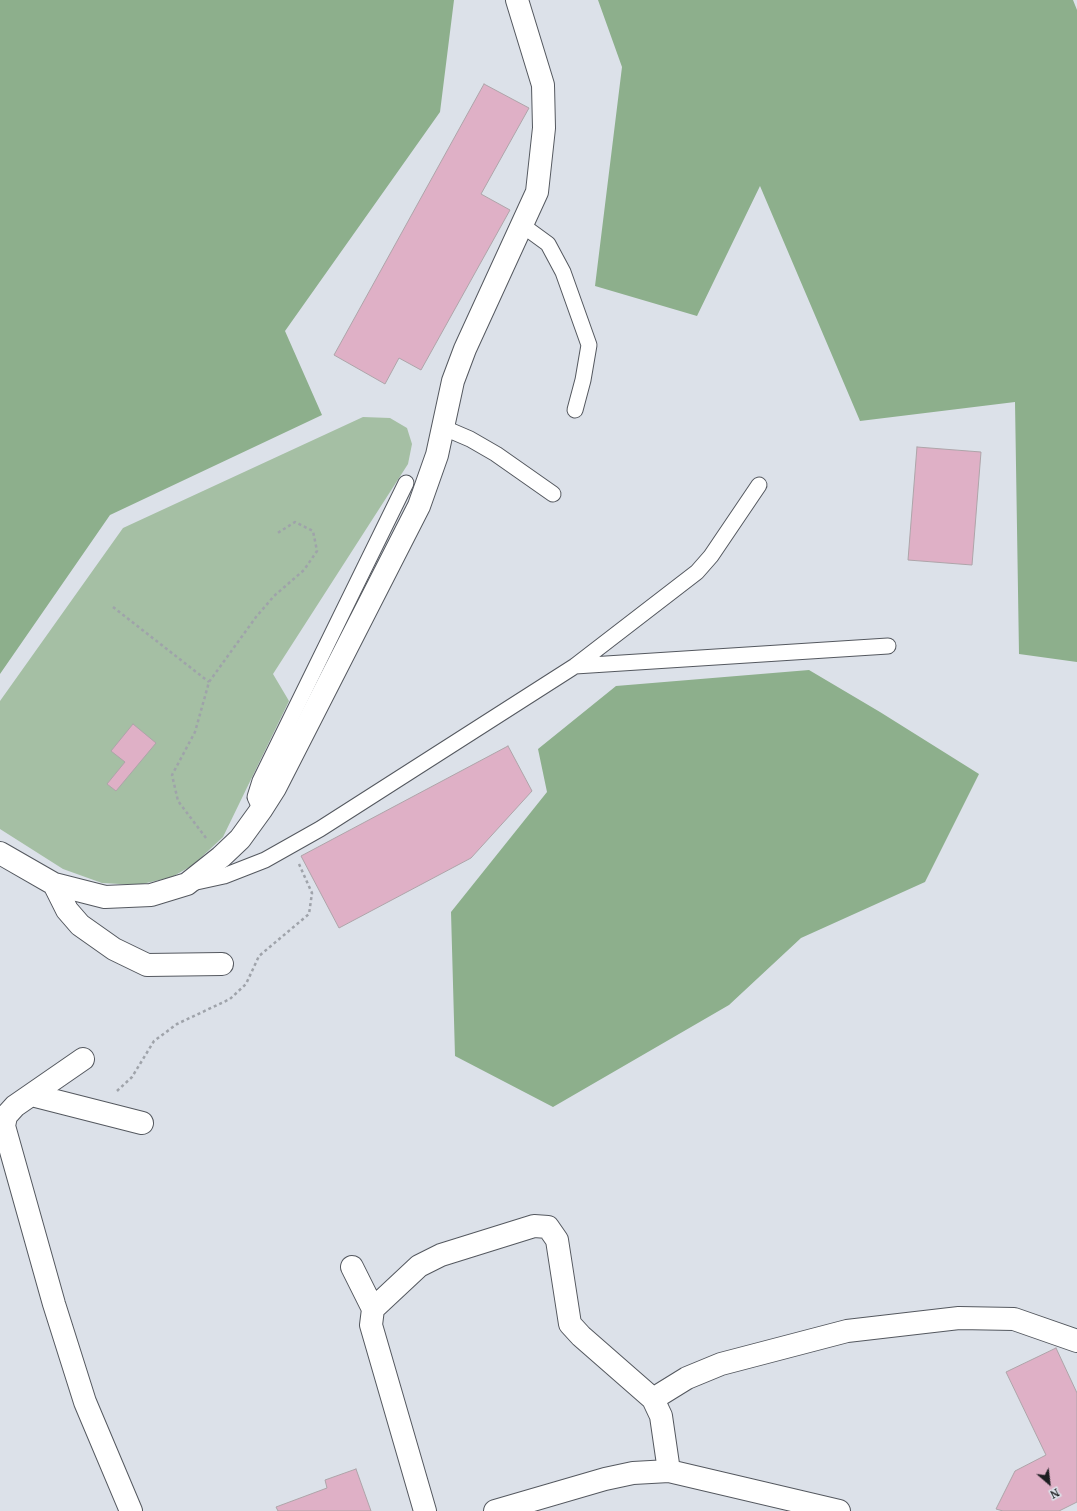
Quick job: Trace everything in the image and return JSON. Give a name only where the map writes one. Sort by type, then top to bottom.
[{"type":"street","points":[[0,853],[54,884],[105,897],[150,895],[187,884],[222,857],[240,839],[275,788],[419,506],[437,455],[453,381],[465,349],[536,192],[544,128],[543,85],[518,0]]},
{"type":"street","points":[[54,884],[68,910],[80,925],[114,949],[147,966],[222,964]]},
{"type":"street","points":[[83,1059],[15,1106],[6,1116],[4,1126],[54,1304],[85,1402],[131,1511]]},
{"type":"street","points":[[32,1095],[142,1123]]},
{"type":"street","points":[[373,1309],[419,1266],[441,1255],[534,1226],[548,1227],[557,1240],[570,1324],[581,1336],[654,1399],[661,1416],[669,1472]]},
{"type":"street","points":[[352,1267],[373,1309],[371,1325],[425,1511]]},
{"type":"street","points":[[654,1399],[687,1378],[720,1364],[847,1331],[959,1318],[1014,1319],[1077,1341]]},
{"type":"street","points":[[495,1511],[612,1477],[632,1473],[669,1472],[839,1511]]},
{"type":"lane","points":[[522,225],[548,244],[563,272],[589,345],[583,380],[575,410]]},
{"type":"lane","points":[[442,427],[470,439],[496,454],[553,494]]},
{"type":"lane","points":[[261,810],[255,797],[260,781],[406,483]]},
{"type":"lane","points":[[187,884],[224,876],[265,860],[320,829],[575,666],[697,572],[711,556],[760,486]]},
{"type":"lane","points":[[575,666],[888,646]]},
{"type":"path","points":[[222,857],[178,801],[172,775],[195,732],[209,682],[256,617],[274,596],[304,570],[317,551],[313,531],[295,522],[276,534]]},
{"type":"path","points":[[113,607],[209,682]]},
{"type":"green space","points":[[0,0],[454,0],[440,112],[285,331],[322,415],[110,515],[0,674]]},
{"type":"green space","points":[[598,0],[1073,0],[1077,10],[1077,662],[1019,654],[1015,402],[860,421],[760,186],[697,316],[595,286],[622,67]]},
{"type":"green space","points":[[363,417],[390,418],[407,428],[412,444],[408,464],[273,674],[289,701],[223,837],[193,865],[172,877],[138,885],[102,883],[63,869],[0,829],[0,701],[123,528]]},
{"type":"green space","points":[[809,670],[880,712],[979,774],[925,882],[801,938],[729,1005],[553,1107],[455,1056],[451,912],[547,792],[538,749],[616,686]]},
{"type":"building","points":[[484,84],[529,108],[481,194],[510,210],[421,370],[399,358],[385,384],[334,355]]},
{"type":"building","points":[[917,447],[981,452],[972,565],[908,560]]},
{"type":"building","points":[[133,724],[156,743],[116,791],[107,784],[125,762],[111,751]]},
{"type":"building","points":[[508,746],[532,791],[471,858],[339,928],[301,856]]},
{"type":"building","points":[[1056,1348],[1077,1393],[1077,1502],[1059,1511],[1003,1511],[996,1509],[1015,1471],[1046,1455],[1006,1372]]},
{"type":"building","points":[[356,1469],[371,1511],[278,1511],[276,1507],[327,1488],[325,1480]]}]
